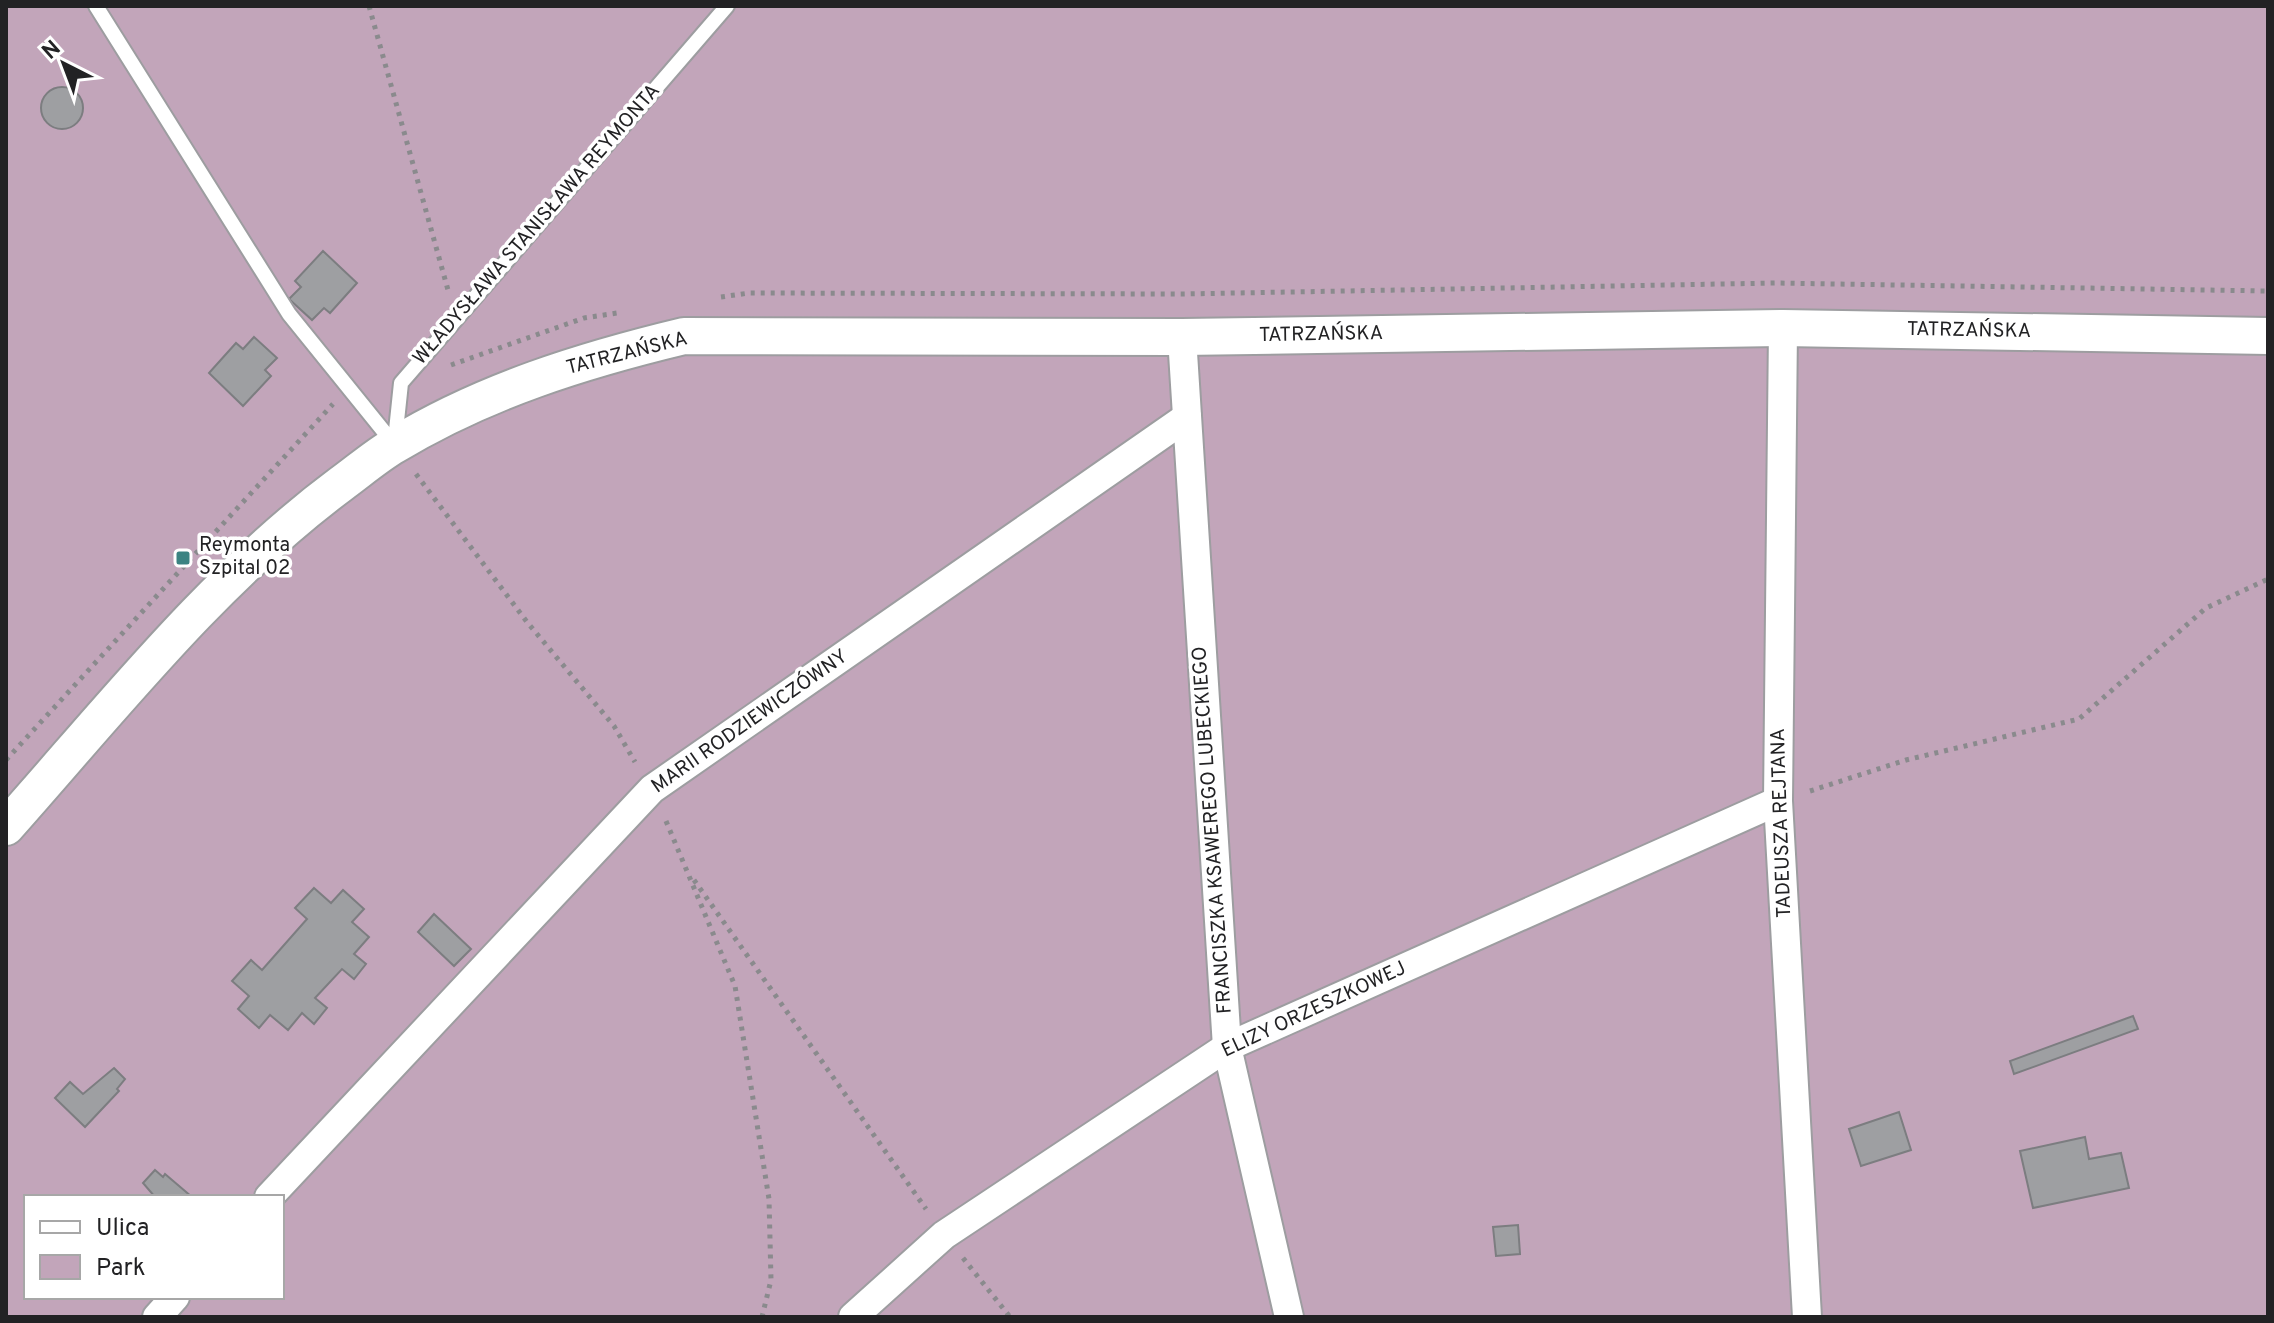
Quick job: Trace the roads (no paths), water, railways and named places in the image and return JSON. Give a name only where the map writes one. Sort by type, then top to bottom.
[{"type":"street","name":"TATRZAŃSKA","points":[[394,445],[516,385],[607,355],[684,336],[1182,337],[1783,328],[2268,336]]},
{"type":"street","name":"TADEUSZA REJTANA","points":[[1783,328],[1778,801],[1807,1317]]},
{"type":"street","name":"FRANCISZKA KSAWEREGO LUBECKIEGO","points":[[1182,337],[1227,1047],[1289,1317]]},
{"type":"street","name":"MARII RODZIEWICZÓWNY","points":[[271,1195],[652,789],[1187,417]]},
{"type":"street","points":[[6,827],[217,589],[303,512],[394,445]]},
{"type":"street","name":"ELIZY ORZESZKOWEJ","points":[[853,1317],[944,1235],[1227,1047],[1778,801]]},
{"type":"street","points":[[157,1317],[173,1299]]},
{"type":"lane","points":[[96,6],[289,314],[350,386],[394,445]]},
{"type":"lane","name":"WŁADYSŁAWA STANISŁAWA REYMONTA","points":[[394,445],[401,383],[727,6]]},
{"type":"place","name":"Reymonta Szpital 02","points":[[183,558]]}]
